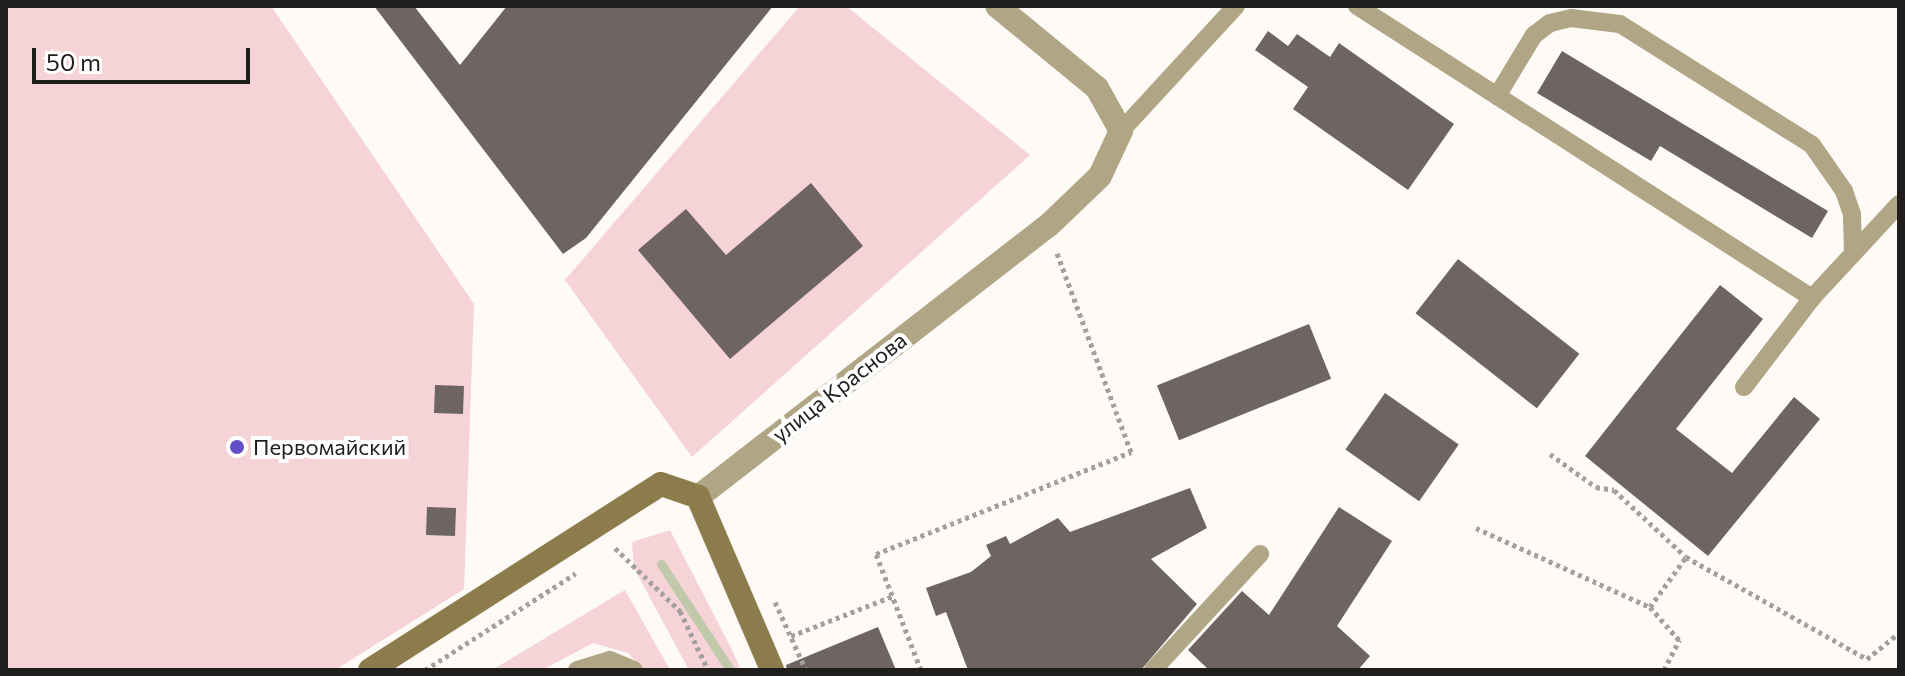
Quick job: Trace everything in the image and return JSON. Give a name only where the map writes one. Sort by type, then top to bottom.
[{"type":"street","points":[[997,6],[1097,88],[1121,131]]},
{"type":"street","name":"улица Краснова","points":[[698,497],[1050,224],[1100,176],[1121,131]]},
{"type":"street","points":[[370,670],[661,484],[698,497],[772,670]]},
{"type":"lane","points":[[1121,131],[1236,6]]},
{"type":"lane","points":[[1357,6],[1812,298]]},
{"type":"lane","points":[[1497,96],[1534,35],[1550,23],[1571,18],[1620,24],[1812,145],[1844,191],[1852,214],[1853,254]]},
{"type":"lane","points":[[1744,387],[1812,298],[1899,204]]},
{"type":"lane","points":[[1153,670],[1260,554]]},
{"type":"lane","points":[[577,670],[610,660],[634,670]]},
{"type":"path","points":[[921,670],[876,554],[1131,452],[1059,268],[1050,224]]},
{"type":"path","points":[[1550,454],[1596,487],[1614,490],[1686,557],[1867,659],[1899,633]]},
{"type":"path","points":[[1476,528],[1650,607],[1679,640],[1664,670]]},
{"type":"path","points":[[606,554],[619,546],[680,611],[708,670]]},
{"type":"path","points":[[1650,607],[1686,557]]},
{"type":"path","points":[[425,670],[580,571]]},
{"type":"path","points":[[791,636],[893,596]]},
{"type":"shaded area","name":"Первомайский","points":[[6,6],[271,6],[474,304],[464,589],[335,670],[6,670]]},
{"type":"shaded area","points":[[800,6],[846,6],[1030,155],[692,457],[565,280]]},
{"type":"shaded area","points":[[670,530],[741,670],[689,670],[634,568],[632,542]]},
{"type":"shaded area","points":[[625,590],[670,670],[644,670],[628,653],[593,643],[542,670],[492,670]]},
{"type":"building","points":[[374,6],[414,6],[460,65],[507,6],[773,6],[586,238],[563,254]]},
{"type":"building","points":[[1268,31],[1288,46],[1297,34],[1330,57],[1339,43],[1454,124],[1408,190],[1293,109],[1308,87],[1255,50]]},
{"type":"building","points":[[1562,51],[1828,211],[1812,238],[1660,146],[1651,161],[1537,93]]},
{"type":"building","points":[[811,183],[863,246],[730,359],[638,250],[686,209],[726,255]]},
{"type":"building","points":[[1458,259],[1579,354],[1537,408],[1416,313]]},
{"type":"building","points":[[1720,285],[1763,319],[1676,429],[1732,473],[1794,397],[1820,419],[1708,556],[1585,456]]},
{"type":"building","points":[[1309,324],[1331,379],[1179,440],[1157,385]]},
{"type":"building","points":[[435,385],[464,386],[463,414],[434,413]]},
{"type":"building","points":[[1385,393],[1459,445],[1419,501],[1345,450]]},
{"type":"building","points":[[1190,488],[1207,528],[1151,559],[1197,604],[1141,670],[968,670],[946,612],[936,616],[926,588],[971,572],[991,556],[986,545],[1006,536],[1010,544],[1058,518],[1070,532]]},
{"type":"building","points":[[427,507],[456,508],[455,536],[426,535]]},
{"type":"building","points":[[1339,507],[1392,541],[1337,626],[1370,656],[1358,670],[1209,670],[1188,650],[1242,591],[1269,615]]},
{"type":"building","points":[[878,627],[896,670],[787,670],[786,665]]},
{"type":"waterway","points":[[661,564],[730,670]]},
{"type":"place","name":"Первомайский","points":[[237,447]]}]
